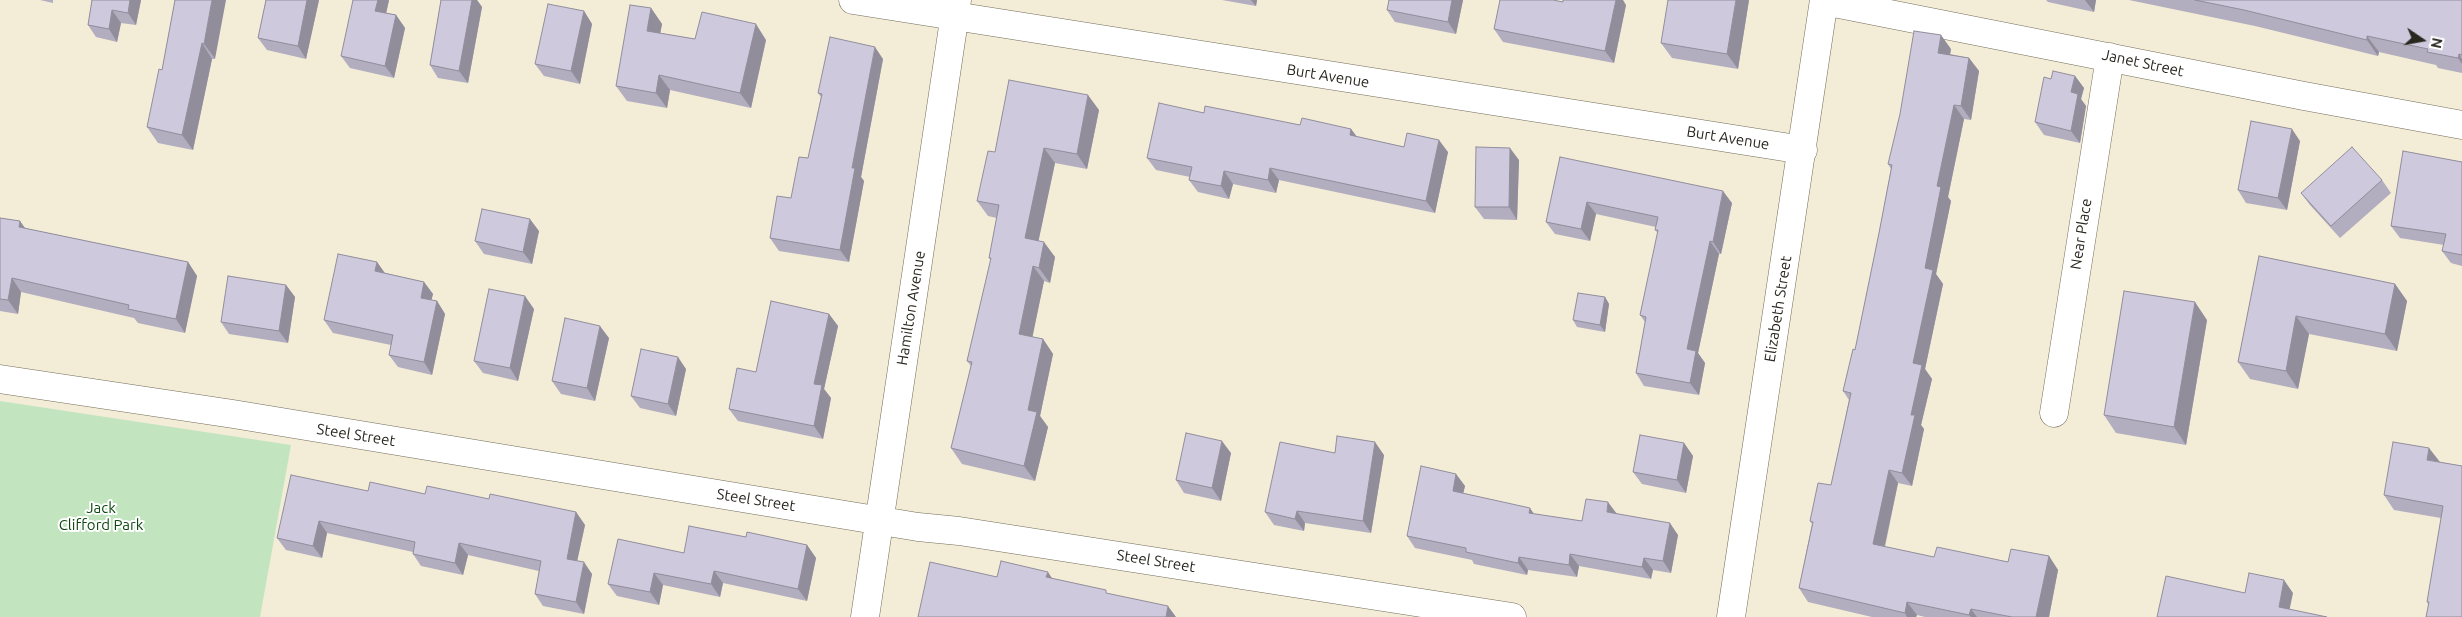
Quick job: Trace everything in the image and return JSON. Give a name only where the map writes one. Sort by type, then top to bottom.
[{"type":"street","name":"Burt Avenue","points":[[853,0],[956,8],[1117,43],[1803,150]]},
{"type":"street","name":"Janet Street","points":[[1824,0],[2304,96],[2462,125]]},
{"type":"street","name":"Elizabeth Street","points":[[1730,617],[1803,150],[1824,0]]},
{"type":"street","name":"Hamilton Avenue","points":[[865,617],[956,8]]},
{"type":"street","name":"Near Place","points":[[2054,412],[2110,56]]},
{"type":"street","name":"Steel Street","points":[[0,380],[233,414],[879,520],[1512,617]]},
{"type":"green space","name":"Jack Clifford Park","points":[[0,401],[291,445],[260,617],[0,617]]},
{"type":"building","points":[[92,0],[130,0],[128,13],[112,10],[109,29],[88,25]]},
{"type":"building","points":[[175,0],[212,0],[204,44],[202,43],[182,135],[147,127],[159,69],[162,70]]},
{"type":"building","points":[[266,0],[307,0],[298,46],[258,38]]},
{"type":"building","points":[[353,0],[378,0],[375,11],[396,15],[385,66],[341,56]]},
{"type":"building","points":[[441,0],[472,0],[459,71],[430,65]]},
{"type":"building","points":[[1389,0],[1452,0],[1448,22],[1387,10]]},
{"type":"building","points":[[1500,0],[1553,0],[1563,2],[1563,0],[1616,0],[1605,51],[1494,29]]},
{"type":"building","points":[[1668,0],[1736,0],[1727,54],[1661,43]]},
{"type":"building","points":[[2195,0],[2462,0],[2462,55],[2459,54],[2458,58],[2427,52],[2428,49],[2367,36],[2367,40]]},
{"type":"building","points":[[548,4],[584,11],[571,71],[535,64]]},
{"type":"building","points":[[630,5],[651,8],[647,31],[695,39],[702,12],[756,24],[740,93],[659,75],[656,93],[616,86]]},
{"type":"building","points":[[1914,31],[1941,35],[1938,53],[1969,58],[1961,106],[1954,105],[1937,186],[1941,187],[1925,268],[1933,270],[1913,363],[1922,365],[1911,415],[1915,415],[1902,473],[1889,470],[1873,544],[1934,557],[1937,547],[2008,562],[2011,549],[2049,556],[2036,617],[2012,617],[1971,609],[1969,615],[1907,602],[1905,613],[1799,588],[1813,522],[1810,521],[1818,483],[1831,485],[1851,393],[1843,391],[1853,349],[1855,350],[1879,233],[1892,165],[1888,164],[1900,114]]},
{"type":"building","points":[[830,37],[875,47],[852,168],[855,168],[840,250],[770,238],[777,196],[791,198],[799,157],[808,158],[822,94],[818,93]]},
{"type":"building","points":[[2053,71],[2075,76],[2071,92],[2078,94],[2071,131],[2035,122],[2044,77],[2051,79]]},
{"type":"building","points":[[1009,80],[1088,95],[1077,154],[1044,148],[1025,238],[1044,242],[1039,268],[1033,266],[1019,334],[1043,339],[1028,410],[1037,412],[1024,466],[951,448],[972,362],[967,361],[991,258],[989,258],[999,205],[977,201],[988,151],[995,152]]},
{"type":"building","points":[[1159,103],[1204,113],[1205,106],[1300,125],[1302,118],[1351,129],[1350,135],[1404,147],[1407,133],[1439,140],[1426,201],[1270,168],[1268,180],[1224,171],[1221,186],[1189,180],[1192,167],[1147,158]]},
{"type":"building","points":[[2251,121],[2292,129],[2278,198],[2238,190]]},
{"type":"building","points":[[1476,147],[1510,148],[1509,207],[1475,207]]},
{"type":"building","points":[[2352,147],[2382,180],[2331,226],[2301,193]]},
{"type":"building","points":[[2403,151],[2462,162],[2462,255],[2442,251],[2446,234],[2391,226]]},
{"type":"building","points":[[1560,157],[1723,191],[1713,242],[1710,241],[1687,349],[1696,351],[1690,383],[1636,373],[1646,317],[1640,315],[1658,230],[1655,230],[1658,217],[1587,202],[1581,229],[1546,222]]},
{"type":"building","points":[[482,209],[530,219],[523,252],[475,241]]},
{"type":"building","points":[[0,218],[20,221],[19,227],[188,262],[176,319],[128,309],[129,305],[12,278],[8,300],[0,299]]},
{"type":"building","points":[[338,254],[377,262],[375,271],[424,282],[421,298],[437,301],[424,362],[389,355],[393,335],[324,320]]},
{"type":"building","points":[[2259,256],[2395,284],[2385,334],[2296,316],[2286,371],[2238,362]]},
{"type":"building","points":[[228,276],[286,285],[279,331],[221,322]]},
{"type":"building","points":[[489,289],[525,296],[510,368],[474,361]]},
{"type":"building","points":[[2124,291],[2195,302],[2174,427],[2104,415]]},
{"type":"building","points":[[1578,293],[1605,297],[1600,325],[1573,320]]},
{"type":"building","points":[[771,301],[829,314],[814,384],[822,385],[814,426],[729,409],[737,368],[756,372]]},
{"type":"building","points":[[565,318],[600,326],[587,388],[552,381]]},
{"type":"building","points":[[641,349],[678,357],[668,404],[631,396]]},
{"type":"building","points":[[1186,433],[1222,441],[1212,488],[1176,480]]},
{"type":"building","points":[[1640,435],[1684,443],[1677,480],[1633,472]]},
{"type":"building","points":[[1337,436],[1375,442],[1363,521],[1297,511],[1295,519],[1265,512],[1280,442],[1335,453]]},
{"type":"building","points":[[2393,442],[2429,448],[2427,460],[2462,466],[2462,617],[2426,617],[2443,506],[2384,495]]},
{"type":"building","points":[[1421,466],[1456,474],[1453,491],[1530,508],[1529,513],[1582,521],[1586,499],[1608,502],[1607,512],[1670,523],[1663,561],[1644,558],[1642,567],[1570,554],[1569,565],[1519,557],[1518,563],[1466,552],[1466,548],[1407,536]]},
{"type":"building","points":[[291,475],[368,491],[370,482],[425,494],[427,486],[489,499],[490,494],[576,512],[567,559],[584,562],[576,602],[535,594],[541,561],[459,543],[455,563],[413,554],[415,542],[319,521],[313,546],[277,538]]},
{"type":"building","points":[[689,526],[746,537],[747,532],[807,545],[798,589],[714,571],[711,584],[654,573],[650,592],[608,584],[618,539],[684,553]]},
{"type":"building","points":[[1001,561],[1048,572],[1046,577],[1106,590],[1106,593],[1168,606],[1166,617],[918,617],[930,562],[997,577]]},
{"type":"building","points":[[2249,573],[2284,580],[2279,607],[2327,617],[2157,617],[2166,576],[2245,593]]}]
